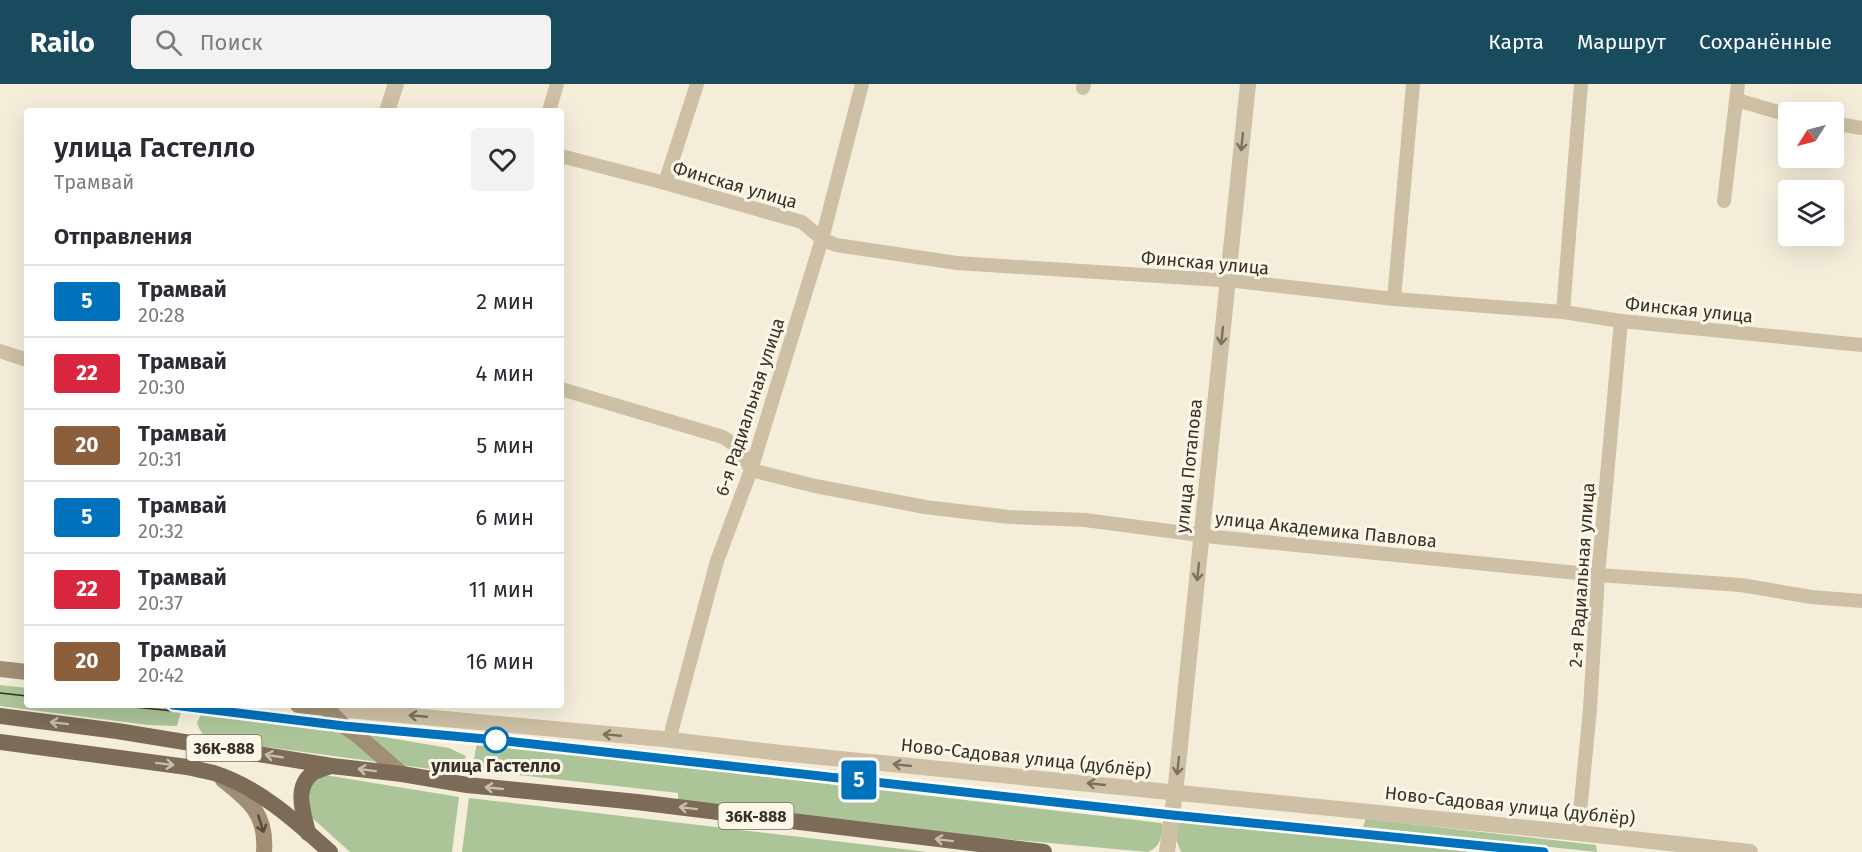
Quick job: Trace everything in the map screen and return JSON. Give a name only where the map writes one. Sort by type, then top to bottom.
[{"type":"main road","points":[[0,669],[24,672]]},
{"type":"main road","points":[[326,708],[402,774]]},
{"type":"main road","name":"36К-888","points":[[0,716],[117,731],[466,785],[637,802],[1044,852]]},
{"type":"main road","name":"36К-888","points":[[0,742],[187,767],[215,774],[273,804],[330,852]]},
{"type":"main road","points":[[308,833],[301,803],[301,791],[312,774],[332,766]]},
{"type":"main road","points":[[215,774],[243,796],[258,815],[263,826],[264,852]]},
{"type":"street","points":[[388,108],[396,84]]},
{"type":"street","points":[[550,108],[557,84]]},
{"type":"street","points":[[665,183],[696,84]]},
{"type":"street","name":"6-я Радиальная улица","points":[[670,740],[717,561],[751,470],[822,239],[862,84]]},
{"type":"street","name":"улица Потапова","points":[[1167,852],[1248,84]]},
{"type":"street","points":[[1394,299],[1413,84]]},
{"type":"street","points":[[1563,312],[1581,84]]},
{"type":"street","points":[[1724,201],[1738,84]]},
{"type":"street","points":[[1737,100],[1778,112]]},
{"type":"street","points":[[1844,125],[1862,128]]},
{"type":"street","name":"Финская улица","points":[[564,157],[802,222],[822,239],[836,245],[957,263],[1228,281],[1394,299],[1563,312],[1621,321],[1862,345]]},
{"type":"street","name":"2-я Радиальная улица","points":[[1578,832],[1621,321]]},
{"type":"street","points":[[0,351],[24,359]]},
{"type":"street","points":[[564,390],[723,437],[739,448],[751,470]]},
{"type":"street","name":"улица Академика Павлова","points":[[751,470],[815,486],[925,507],[1009,517],[1085,519],[1202,536],[1598,575],[1741,585],[1811,597],[1862,601]]},
{"type":"street","name":"Ново-Садовая улица (дублёр)","points":[[326,708],[670,740],[1578,832],[1750,852]]},
{"type":"green space","points":[[0,685],[24,688],[24,708],[182,708],[177,726],[148,725],[0,706]]},
{"type":"green space","points":[[204,708],[210,708],[449,748],[466,756],[460,773],[215,740],[204,735],[197,723]]},
{"type":"green space","points":[[477,743],[1163,825],[1158,844],[1148,852],[940,833],[682,801],[678,799],[678,793],[476,770],[473,764]]},
{"type":"green space","points":[[325,775],[459,797],[452,852],[350,852],[309,815],[310,785]]},
{"type":"green space","points":[[469,798],[928,852],[462,852]]},
{"type":"green space","points":[[1366,819],[1596,845],[1597,852],[1363,827]]},
{"type":"green space","points":[[1177,821],[1475,852],[1181,852],[1176,839]]},
{"type":"tram line","points":[[0,693],[24,696]]},
{"type":"tram line","points":[[144,708],[183,712]]},
{"type":"tram line","points":[[197,708],[344,726],[496,740],[1172,815],[1544,852]]},
{"type":"tram line","name":"5","points":[[197,708],[344,726],[496,740],[1172,815],[1544,852]]},
{"type":"place","name":"улица Гастелло","points":[[496,740]]}]
